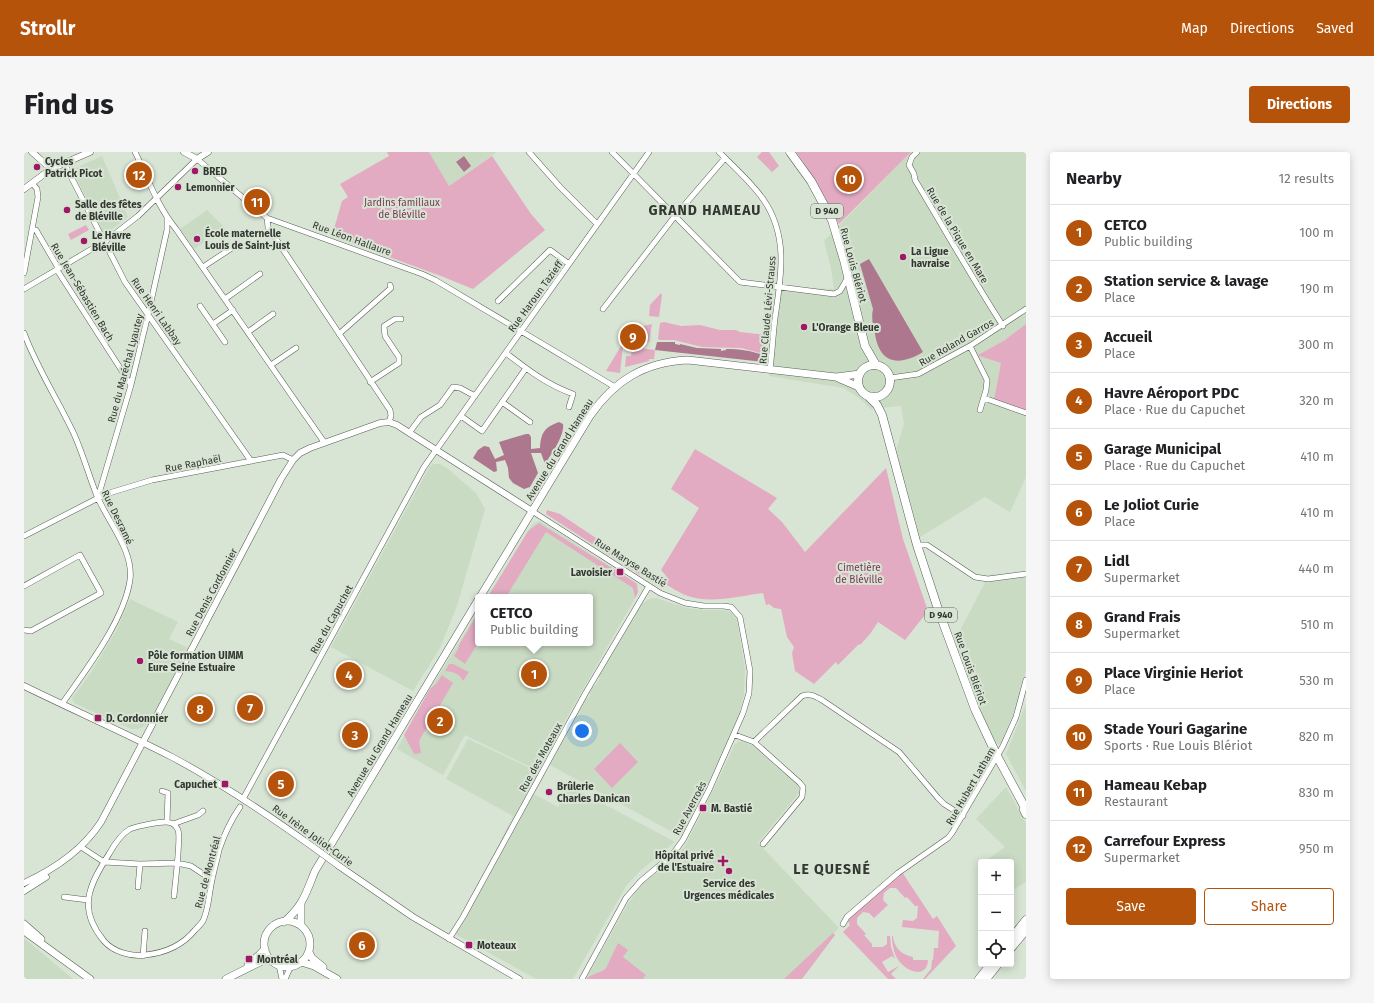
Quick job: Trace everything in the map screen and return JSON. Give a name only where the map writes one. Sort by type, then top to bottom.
[{"type":"main road","name":"Rue Louis Blériot","points":[[790,152],[812,181],[832,220],[865,346],[876,365]]},
{"type":"main road","name":"Rue Louis Blériot","points":[[861,372],[865,346]]},
{"type":"main road","name":"Avenue du Grand Hameau","points":[[482,594],[590,416],[602,399],[628,378],[646,368],[676,361],[705,362],[836,377],[861,372]]},
{"type":"main road","points":[[876,365],[883,368],[890,378],[889,387],[882,395],[873,397],[865,394],[859,388],[858,378],[861,372],[869,366],[876,365]]},
{"type":"main road","name":"Avenue du Grand Hameau","points":[[836,377],[859,388]]},
{"type":"main road","name":"Rue Louis Blériot","points":[[882,395],[882,415]]},
{"type":"main road","name":"Rue Louis Blériot","points":[[869,396],[877,405],[882,415],[917,545],[975,709],[997,756],[1025,808]]},
{"type":"main road","name":"Avenue du Grand Hameau","points":[[265,948],[265,938],[270,929],[279,923],[284,922],[293,914],[301,903],[315,871],[475,605]]},
{"type":"main road","name":"Avenue du Grand Hameau","points":[[301,903],[301,925],[309,938],[309,952]]},
{"type":"main road","points":[[1014,935],[1026,920]]},
{"type":"main road","points":[[284,922],[293,922],[301,925]]},
{"type":"main road","points":[[24,926],[74,968],[90,979]]},
{"type":"main road","points":[[1014,944],[1026,930]]},
{"type":"main road","points":[[236,974],[256,958],[265,948],[270,959],[279,965],[291,966],[301,962],[309,952],[312,958],[334,977]]},
{"type":"main road","points":[[226,979],[262,961],[270,959]]},
{"type":"main road","points":[[301,962],[314,966],[334,977]]},
{"type":"main road","points":[[979,979],[989,967]]},
{"type":"main road","points":[[986,979],[996,967]]},
{"type":"street","points":[[32,152],[51,169]]},
{"type":"street","points":[[24,189],[51,169],[90,152]]},
{"type":"street","points":[[135,152],[156,199],[167,218],[203,267],[324,442]]},
{"type":"street","name":"Rue Léon Hallaure","points":[[184,152],[197,159],[267,218],[422,274],[445,285],[615,387]]},
{"type":"street","points":[[24,289],[105,242],[156,199],[197,159],[208,152]]},
{"type":"street","points":[[529,152],[556,183],[597,224]]},
{"type":"street","points":[[612,152],[740,282],[834,294],[840,291],[848,277]]},
{"type":"street","name":"Rue Haroun Tazieff","points":[[436,450],[649,152]]},
{"type":"street","name":"Rue Claude Lévi-Strauss","points":[[719,152],[764,199],[778,233],[782,255],[770,370]]},
{"type":"street","name":"Rue de la Pique en Mare","points":[[916,152],[909,165],[914,174],[915,180],[967,269],[1003,326]]},
{"type":"street","points":[[603,309],[675,216],[725,158]]},
{"type":"street","name":"Rue Henri Labbay","points":[[64,163],[125,282],[250,461]]},
{"type":"street","points":[[24,273],[38,197],[36,189],[32,183]]},
{"type":"street","name":"Rue du Maréchal Lyautey","points":[[98,497],[131,385],[167,230],[167,218]]},
{"type":"street","points":[[267,218],[268,227],[390,410],[392,416],[389,422]]},
{"type":"street","name":"Rue Jean-Sébastien Bach","points":[[33,229],[36,230],[58,270],[131,385]]},
{"type":"street","points":[[203,267],[238,244]]},
{"type":"street","points":[[498,301],[550,250],[569,264]]},
{"type":"street","points":[[225,299],[260,274]]},
{"type":"street","points":[[339,334],[391,288],[390,285]]},
{"type":"street","points":[[200,306],[225,342]]},
{"type":"street","name":"Rue Roland Garros","points":[[890,378],[918,374],[970,346],[1003,326],[1026,309]]},
{"type":"street","points":[[213,324],[233,310]]},
{"type":"street","points":[[248,332],[273,314]]},
{"type":"street","points":[[370,382],[399,363],[399,357],[385,336],[384,326],[395,319],[401,319]]},
{"type":"street","name":"Rue Desramé","points":[[24,333],[74,436],[98,497],[127,555],[131,571],[130,581],[119,614],[97,654],[62,704]]},
{"type":"street","points":[[970,346],[987,380],[986,390],[980,410]]},
{"type":"street","points":[[271,365],[296,348]]},
{"type":"street","points":[[506,352],[541,379],[556,388],[573,394],[569,407]]},
{"type":"street","points":[[461,416],[482,431],[526,368]]},
{"type":"street","points":[[409,434],[421,417],[440,405],[453,387],[460,388],[475,396]]},
{"type":"street","points":[[984,398],[1026,413]]},
{"type":"street","points":[[502,402],[530,422]]},
{"type":"street","name":"Rue Denis Cordonnier","points":[[24,883],[40,876],[62,863],[81,847],[101,822],[292,460],[300,453],[324,442],[380,423],[389,422]]},
{"type":"street","name":"Rue Maryse Bastié","points":[[389,422],[436,450],[660,592],[685,603],[704,606],[731,607],[740,617],[750,671],[746,706],[734,735]]},
{"type":"street","name":"Rue du Capuchet","points":[[243,799],[424,467],[436,450]]},
{"type":"street","name":"Rue Raphaël","points":[[24,536],[98,497],[152,480],[283,455],[292,460]]},
{"type":"street","points":[[917,545],[927,545],[975,577],[988,579],[1026,574]]},
{"type":"street","points":[[24,586],[80,555],[101,593],[31,631],[24,630]]},
{"type":"street","name":"Rue des Moteaux","points":[[449,938],[463,917],[585,694],[649,586]]},
{"type":"street","name":"Rue Hubert Latham","points":[[843,924],[847,917],[898,873],[948,838],[952,833],[1003,746],[1016,717],[1026,680]]},
{"type":"street","name":"Rue Irène Joliot-Curie","points":[[24,686],[143,743],[194,770],[243,799],[413,917],[519,979]]},
{"type":"street","points":[[754,742],[802,696],[807,694],[813,695],[898,752],[944,804],[963,816]]},
{"type":"street","points":[[734,735],[754,742],[803,787],[802,797],[762,844]]},
{"type":"street","name":"Rue Averroès","points":[[582,979],[626,898],[644,878],[663,864],[672,855],[683,840],[709,790],[734,735]]},
{"type":"street","points":[[162,791],[168,793],[167,822],[173,824],[178,830],[179,842],[174,896]]},
{"type":"street","name":"Rue de Montréal","points":[[167,822],[131,829],[123,835],[96,873],[90,888],[88,900],[89,914],[95,930],[106,944],[122,953],[143,956],[165,952],[179,945],[191,935],[202,921],[209,902],[212,880],[220,849],[230,823],[240,806]]},
{"type":"street","points":[[173,824],[198,815],[203,811]]},
{"type":"street","points":[[81,847],[104,862],[140,864],[177,863],[192,866],[212,880]]},
{"type":"street","points":[[24,891],[57,870],[62,863]]},
{"type":"street","points":[[138,887],[140,864]]},
{"type":"street","points":[[64,897],[88,900]]},
{"type":"street","points":[[143,956],[145,931]]},
{"type":"street","points":[[279,965],[282,979]]},
{"type":"street","points":[[285,979],[291,966]]},
{"type":"shaded area","points":[[429,152],[497,152],[449,186]]},
{"type":"shaded area","points":[[911,152],[1026,152],[1026,324],[1005,340],[978,355],[1001,363],[1026,414],[1026,477],[1010,512],[985,497],[920,537],[896,451],[904,424],[901,406],[871,409],[859,398],[844,388],[769,376],[779,287],[834,289],[831,268],[824,241]]},
{"type":"shaded area","points":[[102,156],[128,217],[107,233],[104,233],[72,170]]},
{"type":"shaded area","points":[[464,156],[471,166],[464,172],[456,162]]},
{"type":"shaded area","name":"École maternelle Louis de Saint-Just","points":[[207,210],[225,228],[194,249],[180,229]]},
{"type":"shaded area","points":[[869,259],[923,352],[915,357],[899,361],[892,360],[881,352],[872,322],[873,309],[860,264]]},
{"type":"shaded area","points":[[657,342],[675,342],[675,344],[680,345],[697,348],[721,349],[721,351],[726,349],[741,350],[766,356],[765,362],[655,350]]},
{"type":"shaded area","points":[[559,422],[563,424],[562,434],[545,464],[541,453],[531,453],[538,473],[530,487],[524,489],[513,483],[509,478],[505,460],[496,462],[497,471],[494,472],[473,458],[478,450],[484,446],[489,447],[495,459],[504,455],[499,442],[526,434],[529,434],[531,437],[531,449],[540,448],[541,438],[547,428]]},
{"type":"shaded area","points":[[440,464],[447,468],[476,493],[485,509],[457,606],[440,648],[413,691],[331,647],[430,466]]},
{"type":"shaded area","points":[[540,521],[638,584],[638,593],[537,770],[465,735],[443,775],[397,749],[430,689],[475,617],[475,646],[593,646],[593,594],[489,594],[533,524]]},
{"type":"shaded area","points":[[1026,572],[1026,670],[1017,705],[1000,745],[994,742],[954,642],[989,575]]},
{"type":"shaded area","points":[[656,598],[687,608],[723,610],[731,612],[737,620],[745,669],[744,694],[739,715],[727,745],[681,837],[550,765],[585,698],[590,696],[589,693],[592,686],[595,686],[600,678],[598,676],[640,605],[649,599]]},
{"type":"shaded area","name":"Pôle formation UIMM Eure Seine Estuaire","points":[[130,599],[178,622],[169,639],[188,648],[151,720],[143,727],[137,729],[131,729],[74,703],[72,698],[90,674],[116,631]]},
{"type":"shaded area","points":[[1026,704],[1026,791],[1006,754]]},
{"type":"shaded area","points":[[468,739],[545,775],[534,794],[558,807],[570,786],[675,842],[640,871],[626,886],[573,979],[536,979],[455,934],[513,816],[446,779]]},
{"type":"shaded area","name":"Hôpital privé de l'Estuaire","points":[[741,741],[753,746],[799,786],[799,793],[758,843],[839,928],[787,979],[586,979],[627,905],[636,892],[645,881],[668,865],[685,846],[735,744]]},
{"type":"shaded area","points":[[1006,787],[1026,823],[1026,882],[1014,889],[1014,859],[988,859],[1005,847],[976,819]]},
{"type":"shaded area","points":[[24,938],[73,979],[24,979]]},
{"type":"green space","name":"Jardins familiaux de Bléville","points":[[387,152],[429,152],[449,186],[492,156],[531,214],[545,230],[473,289],[332,236],[342,201],[348,197],[340,184],[389,156]]},
{"type":"green space","points":[[762,152],[769,152],[779,166],[772,172],[757,157]]},
{"type":"green space","points":[[796,152],[911,152],[839,224],[819,187]]},
{"type":"green space","points":[[86,225],[89,230],[71,240],[68,234]]},
{"type":"green space","points":[[661,293],[659,317],[649,316],[650,305]]},
{"type":"green space","points":[[664,322],[681,326],[700,325],[720,330],[736,330],[740,332],[766,335],[764,354],[741,348],[702,347],[674,340],[660,340],[658,339],[660,323]]},
{"type":"green space","points":[[652,324],[649,342],[637,341],[639,327]]},
{"type":"green space","points":[[1026,324],[1026,414],[994,400],[1001,363],[978,355],[1005,340]]},
{"type":"green space","points":[[621,346],[623,346],[620,373],[606,371]]},
{"type":"green space","points":[[632,347],[655,350],[654,359],[649,359],[649,361],[625,367],[626,356],[631,356]]},
{"type":"green space","name":"Cimetière de Bléville","points":[[695,449],[777,498],[768,509],[782,522],[805,552],[886,468],[903,539],[928,611],[905,640],[878,622],[860,645],[859,644],[838,665],[836,662],[814,684],[795,671],[792,653],[794,647],[787,637],[781,609],[774,608],[769,604],[766,605],[763,593],[725,599],[706,599],[685,595],[663,583],[667,577],[661,570],[699,508],[671,489]]},
{"type":"green space","points":[[547,510],[560,514],[644,570],[640,575],[546,514]]},
{"type":"green space","points":[[539,523],[636,583],[638,592],[635,598],[633,588],[546,532],[508,594],[490,594],[528,531]]},
{"type":"green space","points":[[475,618],[476,646],[465,664],[454,656]]},
{"type":"green space","points":[[449,664],[453,664],[469,672],[463,681],[456,673],[445,671]]},
{"type":"green space","points":[[442,675],[453,683],[419,741],[421,753],[414,754],[404,735],[430,689],[436,684]]},
{"type":"green space","points":[[620,743],[638,762],[612,788],[594,769]]},
{"type":"green space","points":[[902,872],[933,919],[937,916],[956,946],[925,979],[923,979],[931,969],[934,948],[938,948],[939,931],[902,927],[903,920],[913,921],[917,918],[918,906],[915,906],[907,897],[905,898],[896,888],[890,888],[884,893],[883,900],[888,905],[874,918],[869,913],[863,912],[857,918],[857,924],[866,934],[864,935],[872,944],[872,947],[883,947],[887,944],[887,936],[890,936],[891,947],[895,959],[892,956],[882,962],[888,972],[899,966],[891,974],[896,979],[888,979],[843,932],[850,925],[848,921],[850,918]]},
{"type":"green space","points":[[833,933],[835,935],[802,979],[784,979]]},
{"type":"green space","points":[[892,936],[899,950],[905,955],[913,957],[913,960],[928,960],[927,966],[924,970],[920,972],[911,971],[899,961],[893,946]]},
{"type":"green space","points":[[618,943],[628,950],[623,957],[646,975],[643,978],[645,979],[586,979],[606,968]]},
{"type":"place","name":"Cycles Patrick Picot","points":[[37,167]]},
{"type":"place","name":"BRED","points":[[195,171]]},
{"type":"place","name":"Carrefour Express","points":[[139,175]]},
{"type":"place","name":"Stade Youri Gagarine","points":[[849,179]]},
{"type":"place","name":"Lemonnier","points":[[178,187]]},
{"type":"place","name":"Hameau Kebap","points":[[257,202]]},
{"type":"place","name":"Salle des fêtes de Bléville","points":[[67,210]]},
{"type":"place","name":"École maternelle Louis de Saint-Just","points":[[197,239]]},
{"type":"place","name":"Le Havre Bléville","points":[[84,241]]},
{"type":"place","name":"La Ligue havraise","points":[[903,257]]},
{"type":"place","name":"L'Orange Bleue","points":[[804,327]]},
{"type":"place","name":"Place Virginie Heriot","points":[[633,337]]},
{"type":"place","name":"Lavoisier","points":[[620,572]]},
{"type":"place","name":"Pôle formation UIMM Eure Seine Estuaire","points":[[140,661]]},
{"type":"place","name":"CETCO","points":[[534,674]]},
{"type":"place","name":"Havre Aéroport PDC","points":[[349,675]]},
{"type":"place","name":"Lidl","points":[[250,708]]},
{"type":"place","name":"Grand Frais","points":[[200,709]]},
{"type":"place","name":"D. Cordonnier","points":[[98,718]]},
{"type":"place","name":"Station service & lavage","points":[[440,721]]},
{"type":"place","name":"Accueil","points":[[355,735]]},
{"type":"place","name":"Capuchet","points":[[225,784]]},
{"type":"place","name":"Garage Municipal","points":[[281,784]]},
{"type":"place","name":"Brûlerie Charles Danican","points":[[549,792]]},
{"type":"place","name":"M. Bastié","points":[[703,808]]},
{"type":"place","name":"Hôpital privé de l'Estuaire","points":[[723,861]]},
{"type":"place","name":"Service des Urgences médicales","points":[[729,871]]},
{"type":"place","name":"Le Joliot Curie","points":[[362,945]]},
{"type":"place","name":"Moteaux","points":[[469,945]]},
{"type":"place","name":"Montréal","points":[[249,959]]},
{"type":"district","name":"GRAND HAMEAU","points":[[705,210]]},
{"type":"district","name":"LE QUESNÉ","points":[[832,869]]}]
